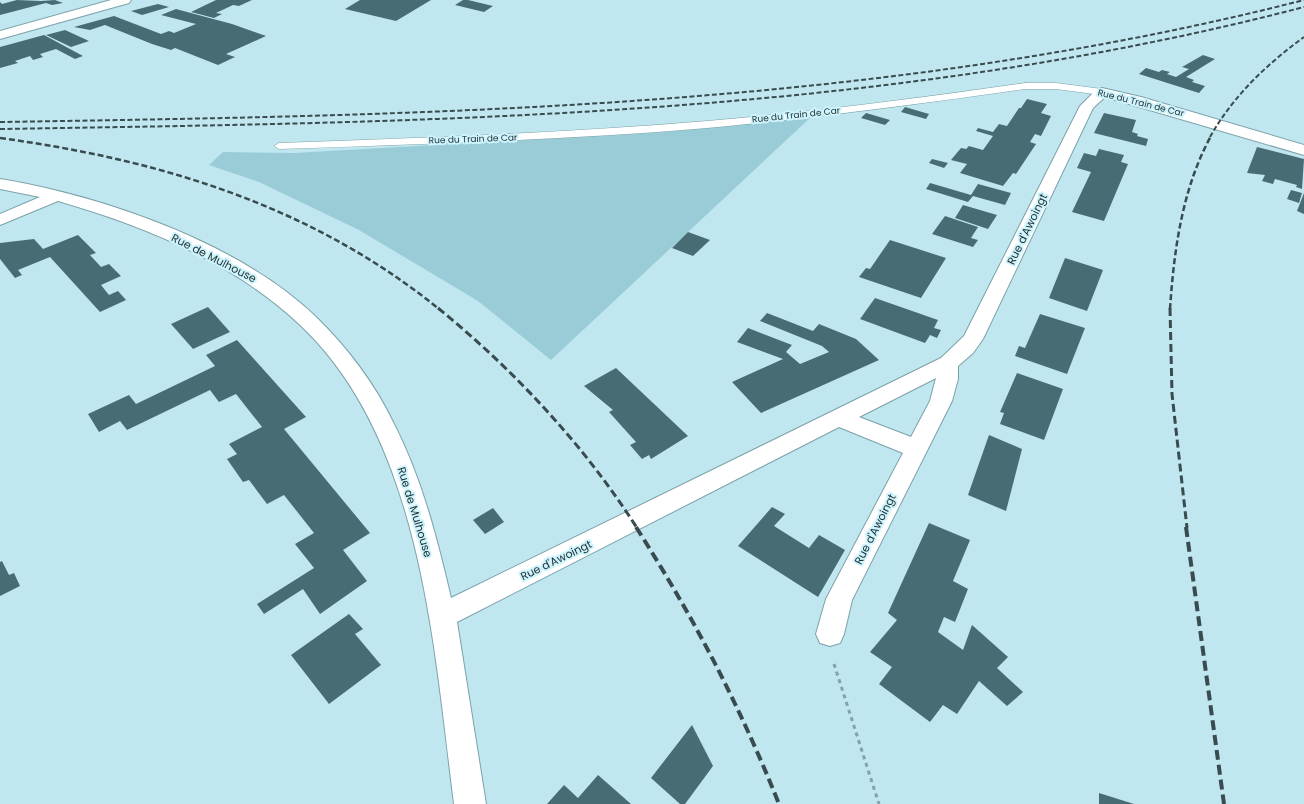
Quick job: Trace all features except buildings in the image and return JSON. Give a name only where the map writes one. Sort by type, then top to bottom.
[{"type":"street","points":[[0,35],[124,0]]},
{"type":"street","points":[[0,28],[43,17],[94,8]]},
{"type":"street","name":"Rue du Train de Car","points":[[1102,92],[1143,102],[1304,150]]},
{"type":"street","name":"Rue d'Awoingt","points":[[442,616],[948,363],[966,348],[973,338],[1087,106],[1102,92]]},
{"type":"street","name":"Rue de Mulhouse","points":[[0,184],[56,196],[133,219],[204,250],[253,276],[292,306],[313,325],[361,385],[391,440],[402,468],[421,528],[442,616]]},
{"type":"street","points":[[0,220],[56,196]]},
{"type":"street","name":"Rue d'Awoingt","points":[[830,634],[839,599],[941,401],[947,379],[948,363]]},
{"type":"street","points":[[839,418],[917,448]]},
{"type":"street","points":[[442,616],[470,804]]},
{"type":"lane","name":"Rue du Train de Car","points":[[279,146],[538,136],[694,125],[805,115],[1025,86],[1056,86],[1102,92]]},
{"type":"path","points":[[830,634],[832,657],[879,804]]},
{"type":"shaded area","points":[[810,118],[551,360],[478,301],[359,230],[259,182],[209,165],[223,152],[294,153],[525,140]]},
{"type":"railway","points":[[0,122],[328,115],[492,109],[656,99],[819,85],[982,64],[1144,36],[1304,0]]},
{"type":"railway","points":[[0,129],[328,123],[492,117],[656,107],[820,93],[982,72],[1144,44],[1304,7]]},
{"type":"railway","points":[[1210,137],[1219,122],[1240,94],[1277,58],[1304,37]]},
{"type":"railway","points":[[1170,309],[1177,242],[1186,198],[1201,156],[1211,136]]},
{"type":"railway","points":[[0,138],[60,147],[119,160],[176,175],[232,193],[287,215],[339,242],[390,273],[439,309]]},
{"type":"railway","points":[[438,308],[494,357],[546,410],[594,467],[637,528]]},
{"type":"railway","points":[[1170,309],[1172,394],[1187,528]]},
{"type":"railway","points":[[636,527],[677,595],[714,662],[748,731],[779,804]]},
{"type":"railway","points":[[1186,527],[1224,804]]}]
